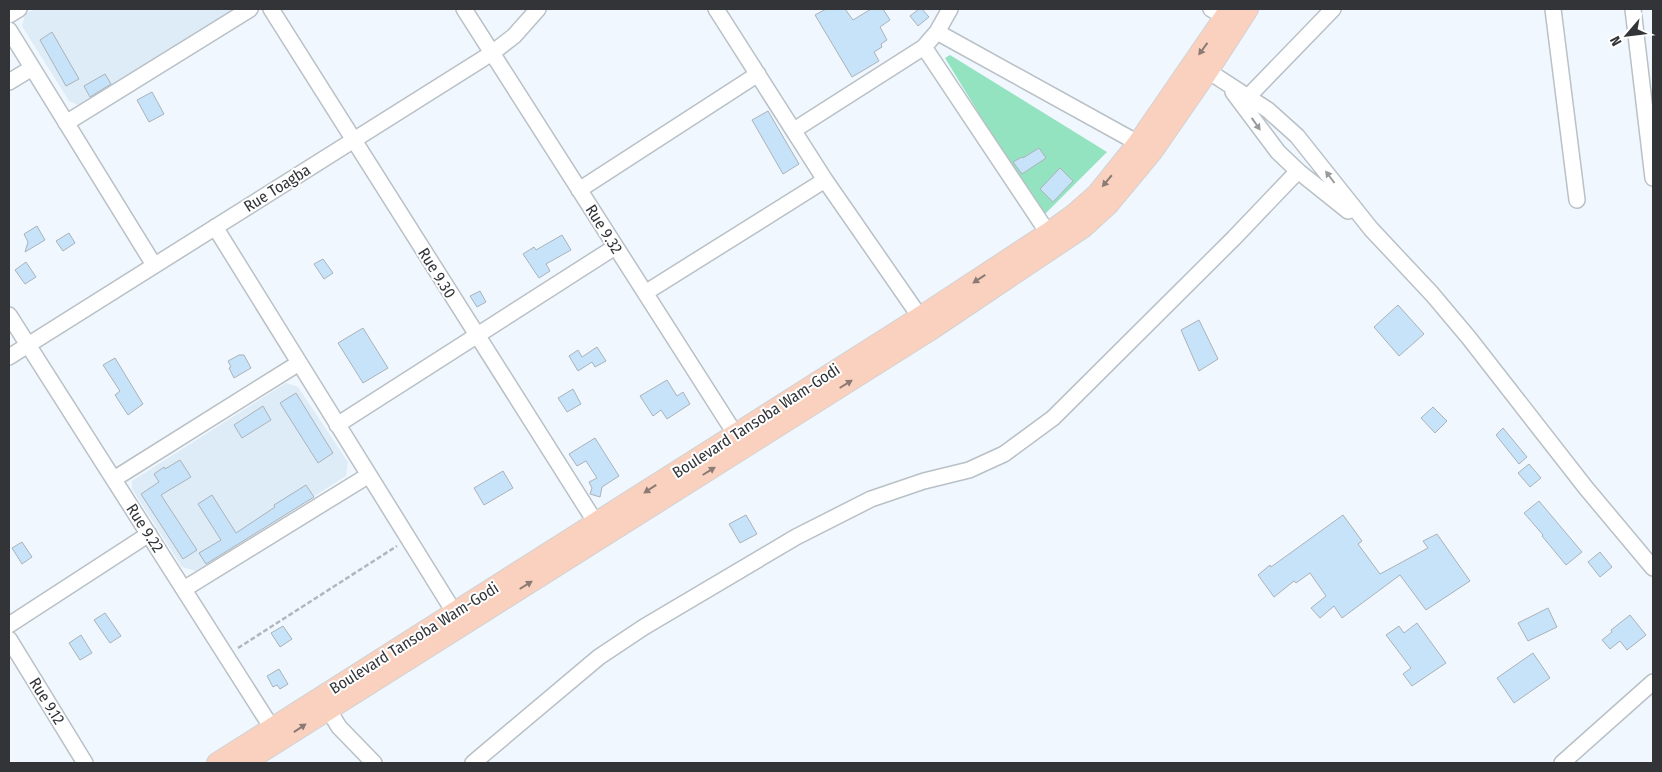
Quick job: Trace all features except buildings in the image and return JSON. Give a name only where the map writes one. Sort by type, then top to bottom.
[{"type":"main road","name":"Boulevard Tansoba Wam-Godi","points":[[244,763],[276,735],[740,442],[929,331],[1084,227],[1108,205],[1152,152],[1248,9]]},
{"type":"main road","name":"Boulevard Tansoba Wam-Godi","points":[[740,442],[920,317],[1048,233],[1097,194],[1138,143],[1222,11]]},
{"type":"main road","name":"Boulevard Tansoba Wam-Godi","points":[[218,763],[328,709],[459,619]]},
{"type":"street","points":[[9,15],[19,9]]},
{"type":"street","points":[[66,123],[250,9]]},
{"type":"street","name":"Rue 9.30","points":[[271,9],[600,530]]},
{"type":"street","name":"Rue 9.32","points":[[464,9],[740,442]]},
{"type":"street","name":"Rue Toagba","points":[[9,357],[492,53],[514,36],[538,9]]},
{"type":"street","points":[[716,9],[825,180],[920,317]]},
{"type":"street","points":[[794,130],[924,47],[937,32],[950,9]]},
{"type":"street","points":[[1245,100],[1334,9]]},
{"type":"street","points":[[1553,9],[1577,200]]},
{"type":"street","points":[[1633,9],[1647,64],[1653,178]]},
{"type":"street","points":[[9,30],[154,265]]},
{"type":"street","points":[[937,32],[1138,143]]},
{"type":"street","points":[[924,47],[1048,233]]},
{"type":"street","points":[[9,82],[32,68]]},
{"type":"street","points":[[1208,71],[1245,100],[1278,152],[1298,171],[1371,229]]},
{"type":"street","points":[[579,190],[758,74]]},
{"type":"street","points":[[1245,100],[1268,110],[1297,136],[1371,229],[1432,294],[1496,372],[1586,488],[1653,568]]},
{"type":"street","points":[[472,763],[599,657],[644,627],[796,537],[870,500],[924,481],[969,470],[1004,454],[1028,438],[1053,418],[1234,238],[1298,171]]},
{"type":"street","points":[[645,293],[825,180]]},
{"type":"street","points":[[215,227],[459,619]]},
{"type":"street","points":[[337,425],[615,248]]},
{"type":"street","name":"Rue 9.22","points":[[9,315],[276,735]]},
{"type":"street","points":[[114,479],[299,363]]},
{"type":"street","points":[[184,589],[369,474]]},
{"type":"street","points":[[9,625],[149,534]]},
{"type":"street","name":"Rue 9.12","points":[[9,639],[85,763]]},
{"type":"street","points":[[1562,763],[1653,682]]},
{"type":"street","points":[[328,709],[339,727],[374,763]]},
{"type":"path","points":[[226,656],[409,539]]},
{"type":"shaded area","points":[[34,9],[234,9],[233,12],[83,107],[69,101],[22,26],[25,14]]},
{"type":"shaded area","points":[[286,383],[298,387],[348,462],[346,476],[196,571],[182,567],[132,489],[132,481]]},
{"type":"green space","points":[[950,55],[1107,152],[1042,217],[945,58]]}]
